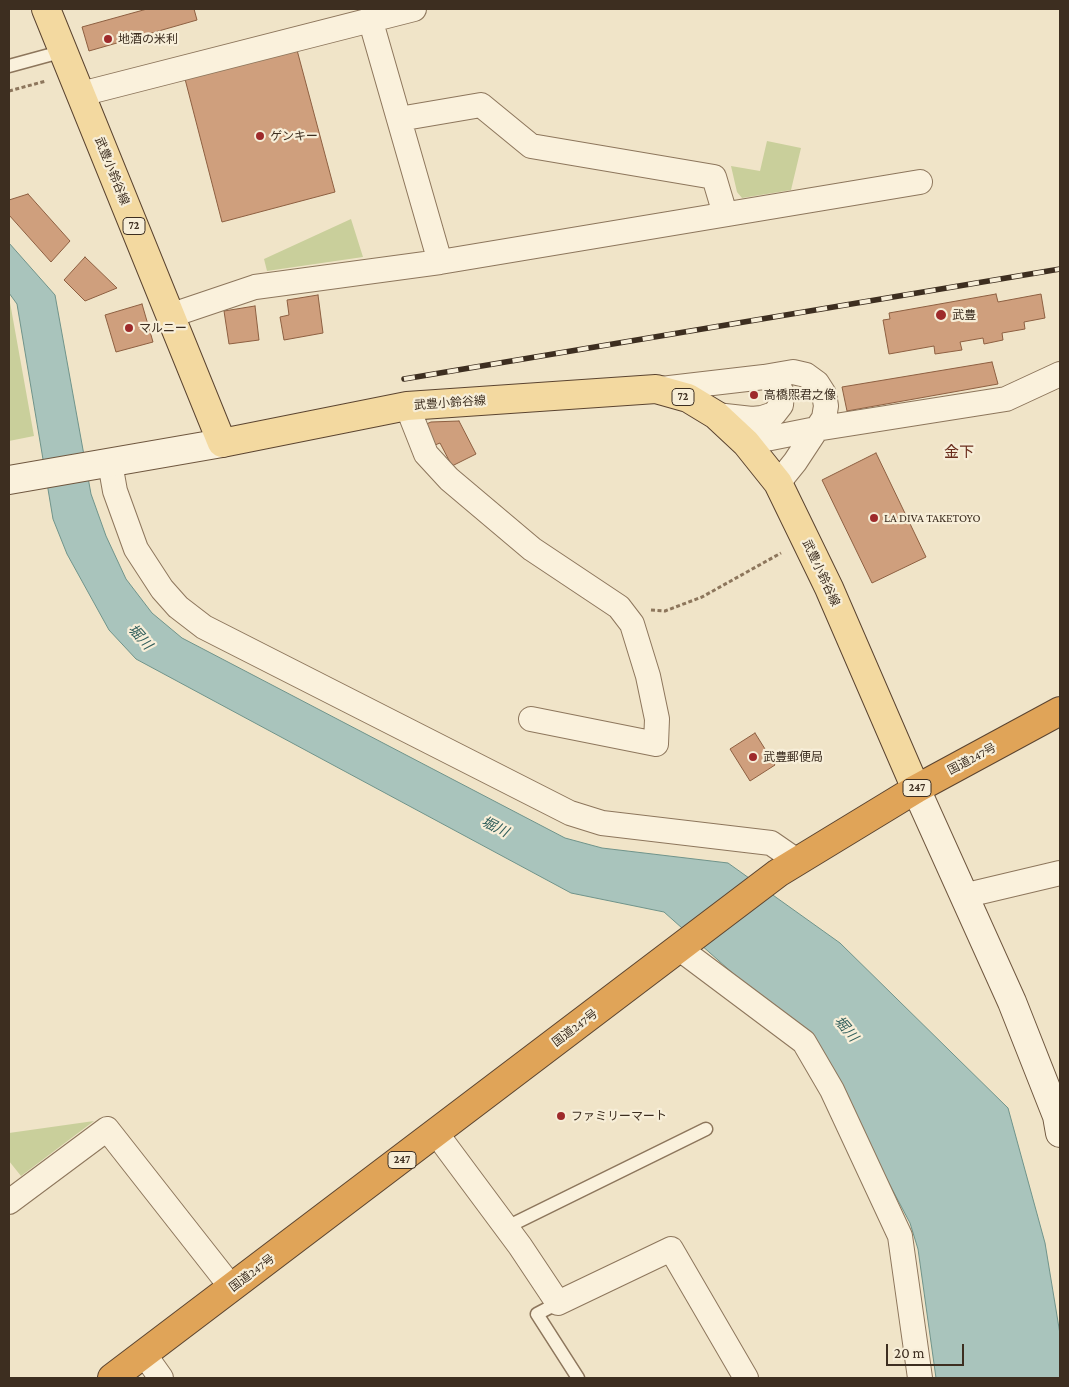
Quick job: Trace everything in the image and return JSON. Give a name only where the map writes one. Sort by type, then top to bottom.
[{"type":"highway","name":"国道247号","points":[[112,1378],[788,867],[916,789],[1060,711]]},
{"type":"main road","name":"武豊小鈴谷線","points":[[46,9],[222,443],[407,406],[656,389],[688,398],[716,415],[746,443],[778,483],[829,588],[916,789]]},
{"type":"street","points":[[73,73],[371,22],[414,9]]},
{"type":"street","points":[[371,22],[440,262]]},
{"type":"street","points":[[399,119],[481,105],[531,146],[714,177],[725,214]]},
{"type":"street","points":[[169,316],[255,287],[440,262],[920,182]]},
{"type":"street","points":[[656,389],[793,372],[806,375],[817,382],[824,394],[826,406],[824,418],[795,462],[778,483]]},
{"type":"street","points":[[746,443],[816,428],[1006,399],[1060,374]]},
{"type":"street","points":[[716,415],[752,420],[774,414],[781,405],[782,393],[776,383],[764,377]]},
{"type":"street","points":[[407,406],[426,454],[449,479],[532,549],[619,607],[632,624],[648,676],[656,719],[656,744],[530,719]]},
{"type":"street","points":[[19,478],[222,443]]},
{"type":"street","points":[[110,463],[115,491],[136,549],[162,589],[178,608],[204,627],[570,813],[602,823],[771,843],[788,867]]},
{"type":"street","points":[[916,789],[1012,1002],[1056,1116],[1060,1133]]},
{"type":"street","points":[[963,896],[1060,873]]},
{"type":"street","points":[[686,945],[804,1042],[832,1090],[900,1236],[920,1378]]},
{"type":"street","points":[[9,1202],[107,1129],[232,1288]]},
{"type":"street","points":[[436,1133],[506,1227],[558,1303],[671,1249],[746,1378]]},
{"type":"street","points":[[144,1354],[161,1378]]},
{"type":"lane","points":[[9,66],[73,73]]},
{"type":"lane","points":[[506,1227],[706,1129]]},
{"type":"lane","points":[[558,1303],[537,1314],[578,1378]]},
{"type":"path","points":[[9,91],[73,73]]},
{"type":"path","points":[[619,607],[664,611],[702,597],[781,552]]},
{"type":"green space","points":[[767,141],[801,148],[791,190],[742,198],[737,192],[731,166],[760,171]]},
{"type":"green space","points":[[351,219],[363,257],[267,271],[264,259]]},
{"type":"green space","points":[[9,297],[34,436],[9,441],[10,425]]},
{"type":"green space","points":[[94,1121],[21,1176],[9,1161],[9,1133]]},
{"type":"water","name":"堀川","points":[[9,243],[55,295],[91,494],[106,536],[126,579],[152,613],[182,638],[565,838],[602,848],[728,863],[840,943],[1008,1108],[1045,1243],[1060,1334],[1060,1378],[936,1378],[918,1249],[910,1223],[818,1049],[664,912],[571,893],[136,659],[109,630],[67,554],[53,519],[17,304],[9,293]]},
{"type":"building","name":"地酒の米利","points":[[147,9],[194,9],[197,20],[89,51],[82,27]]},
{"type":"building","name":"ゲンキー","points":[[297,50],[335,192],[222,222],[185,79]]},
{"type":"building","points":[[28,194],[70,241],[51,262],[9,215],[9,200]]},
{"type":"building","points":[[85,257],[117,288],[85,301],[64,280]]},
{"type":"building","points":[[996,294],[998,302],[1041,294],[1045,318],[1024,322],[1025,329],[1002,333],[1003,340],[984,344],[983,338],[960,342],[962,350],[935,354],[934,346],[889,354],[883,320],[890,319],[889,313]]},
{"type":"building","points":[[318,295],[323,333],[284,340],[280,317],[289,315],[287,300]]},
{"type":"building","name":"マルニー","points":[[142,304],[153,342],[116,352],[105,315]]},
{"type":"building","points":[[255,306],[259,340],[229,344],[224,311]]},
{"type":"building","points":[[992,362],[998,384],[847,411],[842,387]]},
{"type":"building","points":[[459,421],[476,454],[452,466],[440,443],[435,445],[424,425],[431,422]]},
{"type":"building","name":"LA DIVA TAKETOYO","points":[[876,453],[926,557],[872,583],[822,480]]},
{"type":"building","points":[[755,733],[775,765],[750,781],[730,749]]},
{"type":"railway","points":[[404,379],[1060,269]]},
{"type":"place","name":"地酒の米利","points":[[108,39]]},
{"type":"place","name":"ゲンキー","points":[[260,136]]},
{"type":"place","name":"武豊","points":[[941,315]]},
{"type":"place","name":"マルニー","points":[[129,328]]},
{"type":"place","name":"高橋煕君之像","points":[[754,395]]},
{"type":"place","name":"LA DIVA TAKETOYO","points":[[874,518]]},
{"type":"place","name":"武豊郵便局","points":[[753,757]]},
{"type":"place","name":"ファミリーマート","points":[[561,1116]]},
{"type":"district","name":"金下","points":[[959,452]]}]
